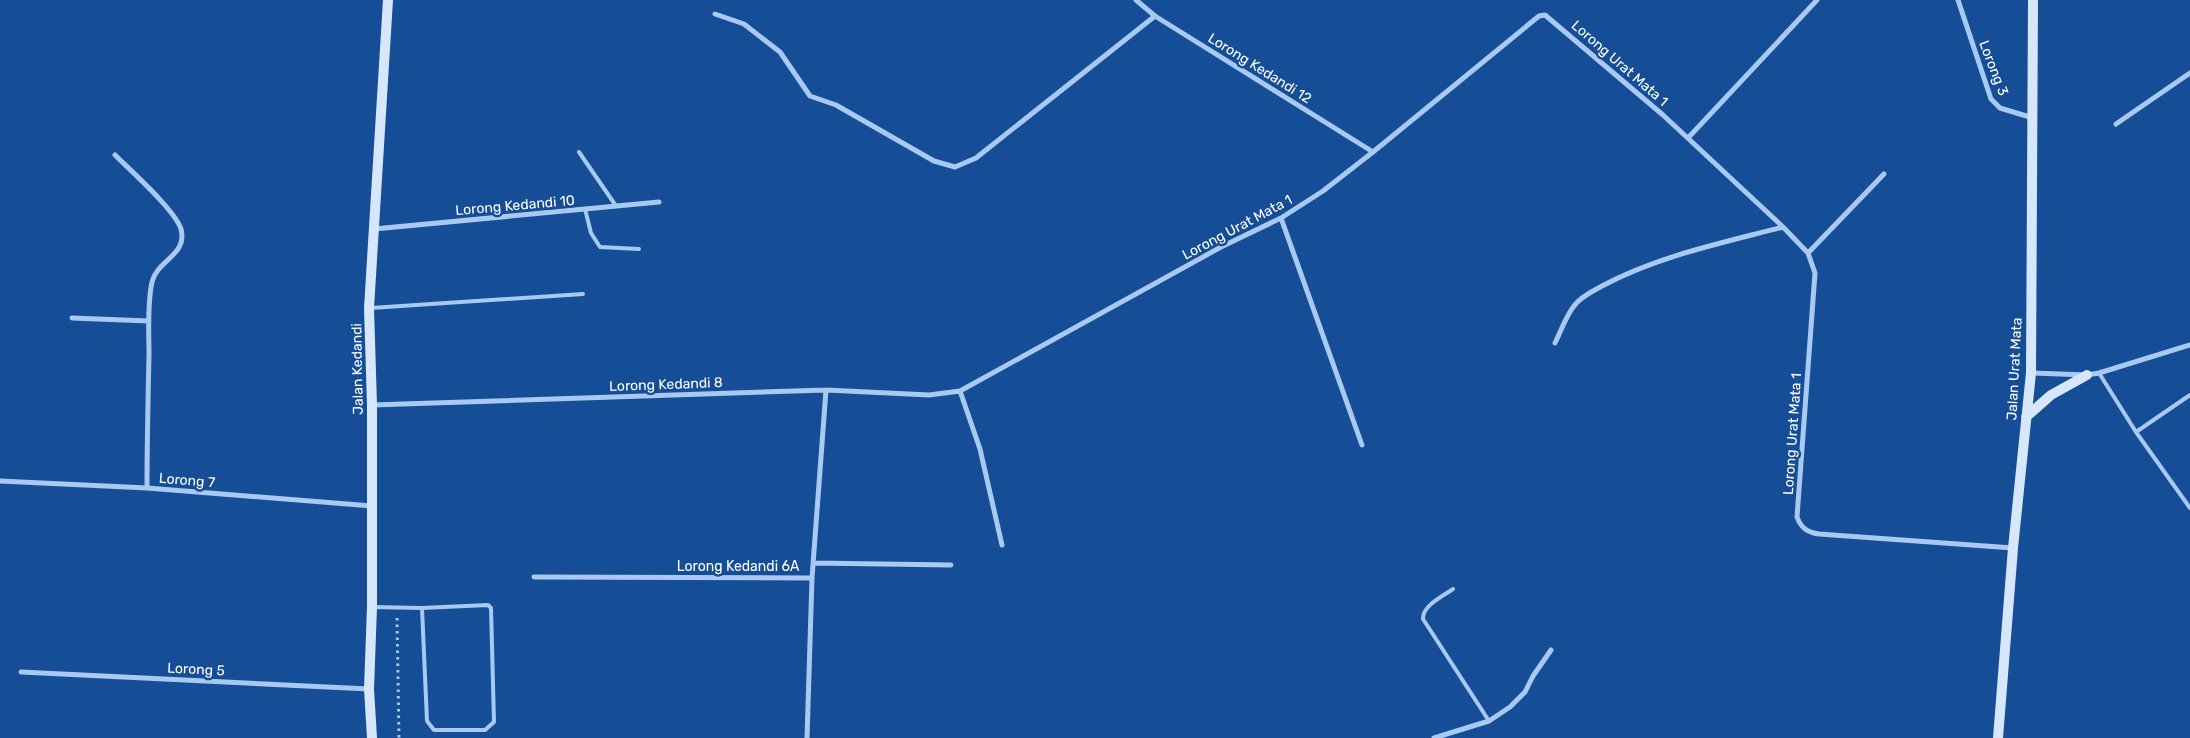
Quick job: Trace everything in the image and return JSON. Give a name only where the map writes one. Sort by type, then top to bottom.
[{"type":"street","name":"Jalan Kedandi","points":[[372,738],[369,689],[372,607],[372,405],[369,308],[388,0]]},
{"type":"street","name":"Lorong Kedandi 12","points":[[1136,0],[1155,16],[1373,152]]},
{"type":"street","points":[[1688,138],[1817,0]]},
{"type":"street","name":"Lorong 3","points":[[1958,0],[1991,98],[2000,108],[2033,118]]},
{"type":"street","name":"Jalan Urat Mata","points":[[1998,738],[2012,548],[2030,373],[2033,0]]},
{"type":"street","points":[[715,14],[744,24],[780,52],[810,96],[836,105],[934,161],[954,167],[976,158],[1155,16]]},
{"type":"street","name":"Lorong Urat Mata 1","points":[[960,391],[1221,247],[1281,218],[1323,191],[1539,16],[1545,15],[1571,35],[1688,138],[1783,227],[1808,254],[1815,273],[1797,517],[1806,531],[1819,534],[2012,548]]},
{"type":"street","points":[[2116,124],[2190,73]]},
{"type":"street","points":[[115,155],[174,216],[181,230],[179,250],[175,256],[160,267],[152,283],[149,321],[147,488]]},
{"type":"street","points":[[1808,254],[1884,174]]},
{"type":"street","name":"Lorong Kedandi 10","points":[[373,229],[659,202]]},
{"type":"street","points":[[1281,218],[1362,444]]},
{"type":"street","points":[[1555,343],[1574,305],[1590,292],[1610,282],[1682,254],[1783,227]]},
{"type":"street","points":[[72,318],[149,321]]},
{"type":"street","points":[[2030,373],[2099,374],[2190,345]]},
{"type":"street","points":[[2026,416],[2051,395],[2087,375]]},
{"type":"street","points":[[812,578],[826,390]]},
{"type":"street","name":"Lorong Kedandi 8","points":[[372,405],[826,390],[929,396],[960,391]]},
{"type":"street","points":[[960,391],[980,449],[1002,545]]},
{"type":"street","name":"Lorong 7","points":[[0,481],[147,488],[372,506]]},
{"type":"street","points":[[813,562],[951,565]]},
{"type":"street","name":"Lorong Kedandi 6A","points":[[534,577],[812,578],[807,738]]},
{"type":"street","points":[[1434,738],[1489,721],[1510,707],[1525,692],[1533,676],[1551,650]]},
{"type":"street","name":"Lorong 5","points":[[21,672],[369,689]]},
{"type":"lane","points":[[579,152],[616,206]]},
{"type":"lane","points":[[585,209],[591,233],[600,247],[639,249]]},
{"type":"lane","points":[[369,308],[583,294]]},
{"type":"lane","points":[[2099,374],[2136,432],[2190,508]]},
{"type":"lane","points":[[2136,432],[2190,394]]},
{"type":"lane","points":[[1453,590],[1426,608],[1423,619],[1489,721]]},
{"type":"lane","points":[[372,607],[422,608],[488,605],[491,608],[494,722],[485,730],[434,730],[427,722],[422,608]]},
{"type":"path","points":[[397,608],[399,738]]}]
